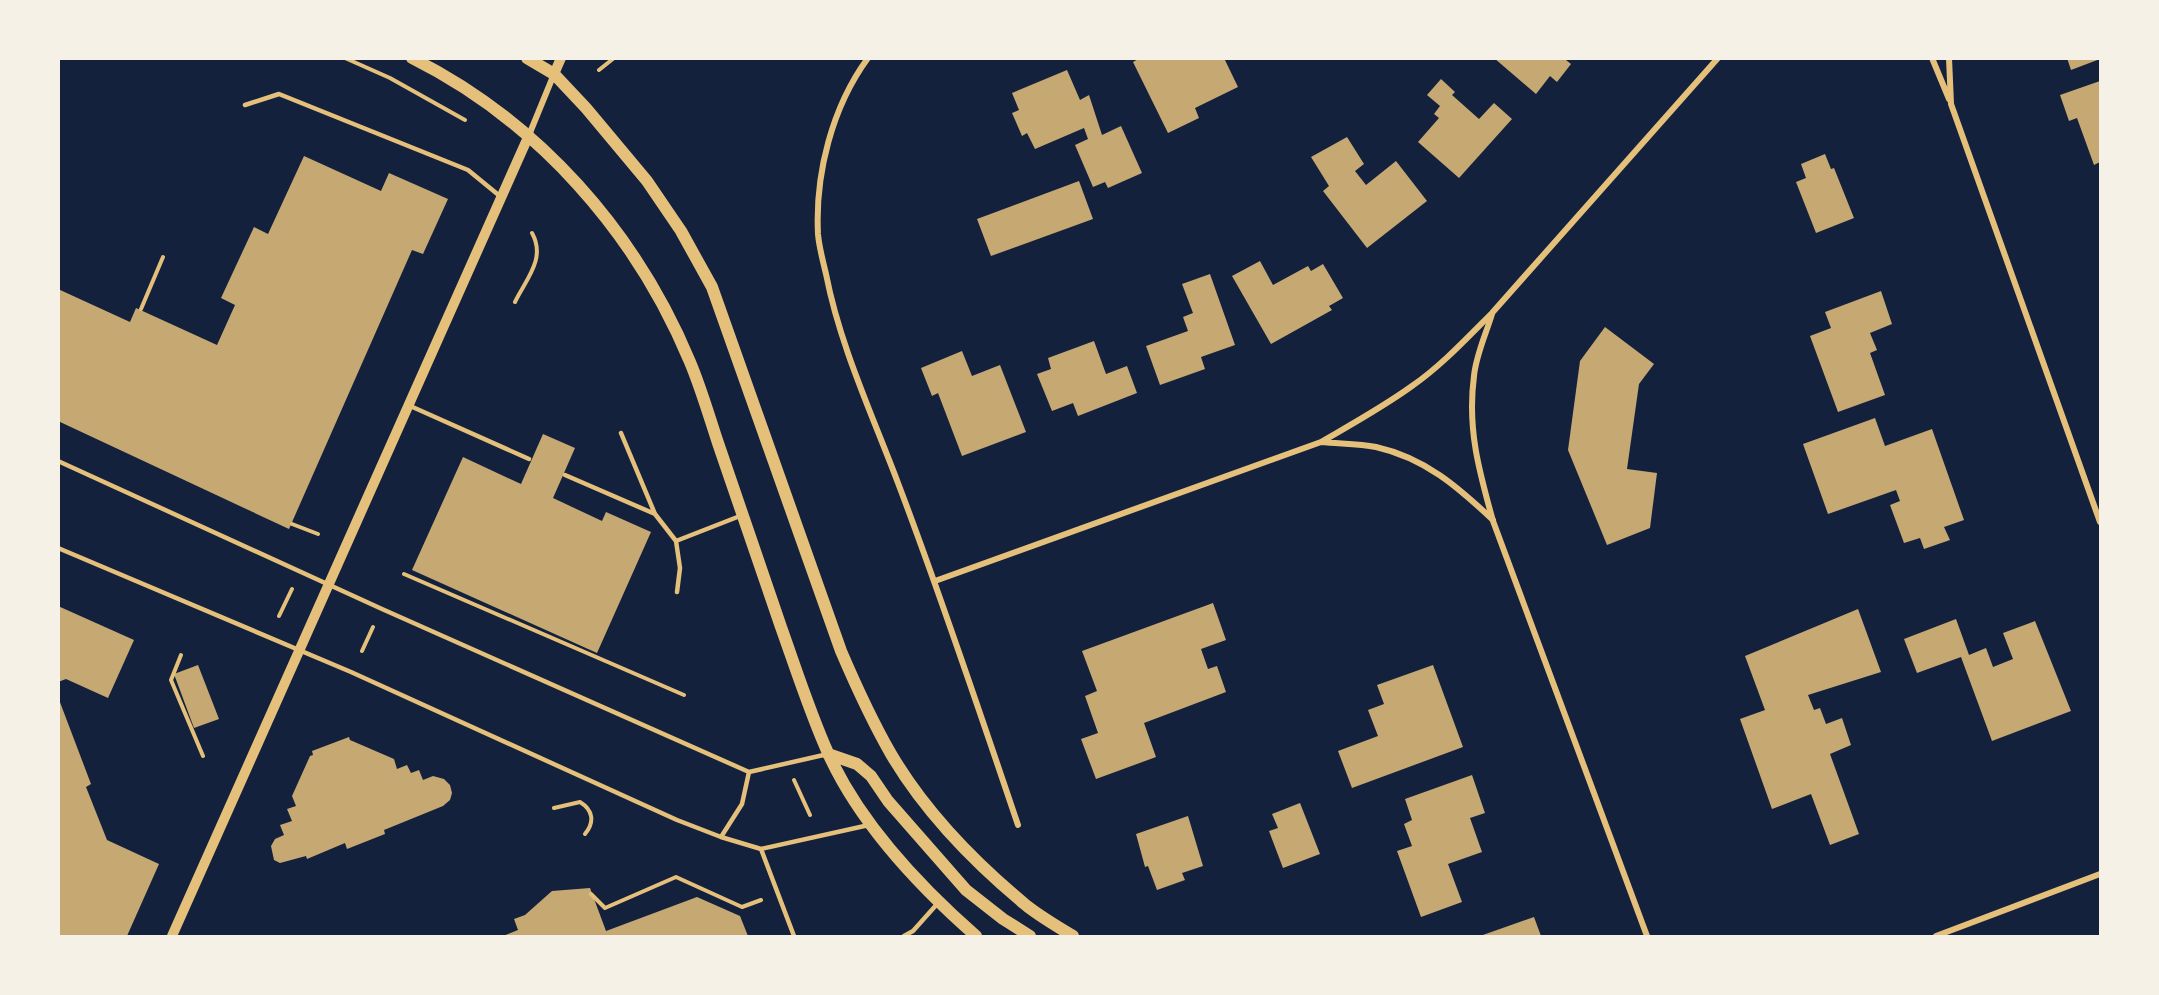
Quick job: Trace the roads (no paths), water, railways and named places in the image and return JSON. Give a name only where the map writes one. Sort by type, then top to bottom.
[{"type":"main road","points":[[412,58],[447,77],[529,135],[566,171],[591,200],[627,246],[656,290],[690,362],[800,681],[828,754],[853,797],[904,867],[938,903],[976,936]]},
{"type":"main road","points":[[527,58],[554,74],[586,108],[647,181],[681,231],[712,287],[841,651],[864,704],[892,755],[925,804],[956,840],[1029,907],[1073,936]]},
{"type":"main road","points":[[828,754],[857,764],[871,776],[896,809],[966,890],[1003,919],[1030,936]]},
{"type":"street","points":[[172,936],[529,135],[561,58]]},
{"type":"street","points":[[868,58],[838,112],[829,141],[818,195],[818,236],[833,309],[935,581],[1018,825]]},
{"type":"street","points":[[935,581],[1320,442],[1414,385],[1492,314],[1718,58]]},
{"type":"street","points":[[1932,58],[1951,104],[2100,522]]},
{"type":"street","points":[[1950,58],[1951,104]]},
{"type":"street","points":[[1492,314],[1474,374],[1471,424],[1477,464],[1493,521],[1647,936]]},
{"type":"street","points":[[1320,442],[1375,447],[1402,455],[1440,474],[1493,521]]},
{"type":"street","points":[[1936,936],[2100,874]]},
{"type":"lane","points":[[245,105],[279,94],[468,170],[501,197]]},
{"type":"lane","points":[[408,405],[529,459]]},
{"type":"lane","points":[[621,433],[655,514],[676,541],[680,568],[677,592]]},
{"type":"lane","points":[[58,461],[328,585],[749,772],[828,754]]},
{"type":"lane","points":[[565,475],[655,514]]},
{"type":"lane","points":[[676,541],[743,515]]},
{"type":"lane","points":[[58,548],[299,650],[677,820],[721,837],[761,849],[872,824]]},
{"type":"lane","points":[[721,837],[742,804],[749,772]]},
{"type":"lane","points":[[761,849],[794,936]]},
{"type":"lane","points":[[904,936],[913,931],[938,903]]}]
